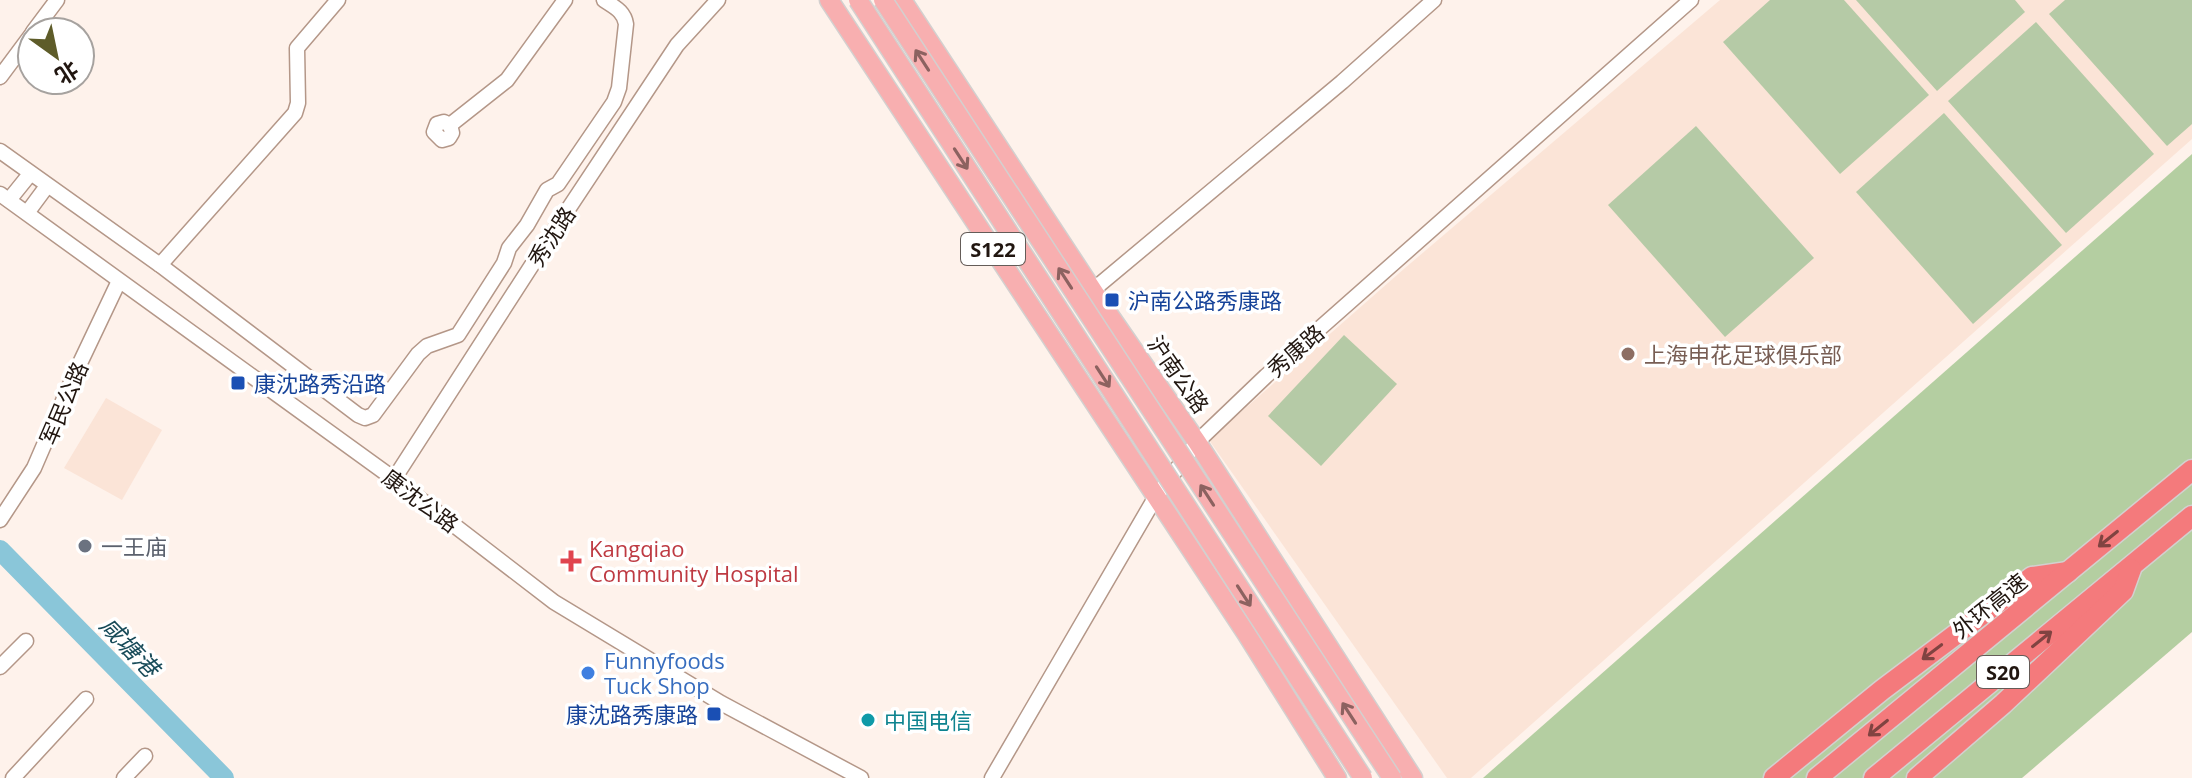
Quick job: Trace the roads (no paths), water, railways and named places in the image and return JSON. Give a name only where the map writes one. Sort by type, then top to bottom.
[{"type":"highway","name":"外环高速","points":[[1817,778],[2192,470]]},
{"type":"highway","name":"S20","points":[[1874,778],[2192,516]]},
{"type":"highway","points":[[1917,778],[2003,704],[2123,591],[2133,565]]},
{"type":"highway","points":[[1774,778],[1882,690],[2032,577],[2068,572]]},
{"type":"main road","name":"S122","points":[[829,0],[1246,633],[1337,778]]},
{"type":"main road","points":[[858,0],[1363,778]]},
{"type":"main road","points":[[883,0],[1392,778]]},
{"type":"main road","name":"沪南公路","points":[[902,0],[1197,442],[1413,778]]},
{"type":"street","points":[[160,265],[295,113],[298,103],[297,48],[338,0]]},
{"type":"street","points":[[450,125],[507,80],[565,0]]},
{"type":"street","points":[[0,151],[160,265],[365,418],[373,415],[418,354],[427,346],[458,335],[547,190],[558,184],[614,102],[619,88],[625,16],[604,0]]},
{"type":"street","name":"秀沈路","points":[[394,479],[677,45],[718,0]]},
{"type":"street","points":[[1093,290],[1342,82],[1434,0]]},
{"type":"street","name":"秀康路","points":[[992,778],[1155,498],[1197,442],[1277,366],[1691,0]]},
{"type":"street","points":[[0,77],[16,56]]},
{"type":"street","points":[[4,197],[30,174]]},
{"type":"street","points":[[27,213],[47,186]]},
{"type":"street","name":"康沈公路","points":[[4,197],[394,479],[554,602],[721,703],[861,778]]},
{"type":"street","points":[[537,209],[559,223]]},
{"type":"street","points":[[527,225],[548,239]]},
{"type":"street","name":"军民公路","points":[[4,515],[34,468],[119,281]]},
{"type":"street","points":[[0,667],[26,641]]},
{"type":"street","points":[[13,778],[86,699]]},
{"type":"street","points":[[124,778],[145,756]]},
{"type":"waterway","name":"咸塘港","points":[[0,550],[224,778]]},
{"type":"place","name":"沪南公路秀康路","points":[[1112,300]]},
{"type":"place","name":"上海申花足球俱乐部","points":[[1628,354]]},
{"type":"place","name":"康沈路秀沿路","points":[[238,383]]},
{"type":"place","name":"一王庙","points":[[85,546]]},
{"type":"place","name":"Kangqiao Community Hospital","points":[[571,561]]},
{"type":"place","name":"Funnyfoods Tuck Shop","points":[[588,673]]},
{"type":"place","name":"康沈路秀康路","points":[[714,714]]},
{"type":"place","name":"中国电信","points":[[868,720]]}]
